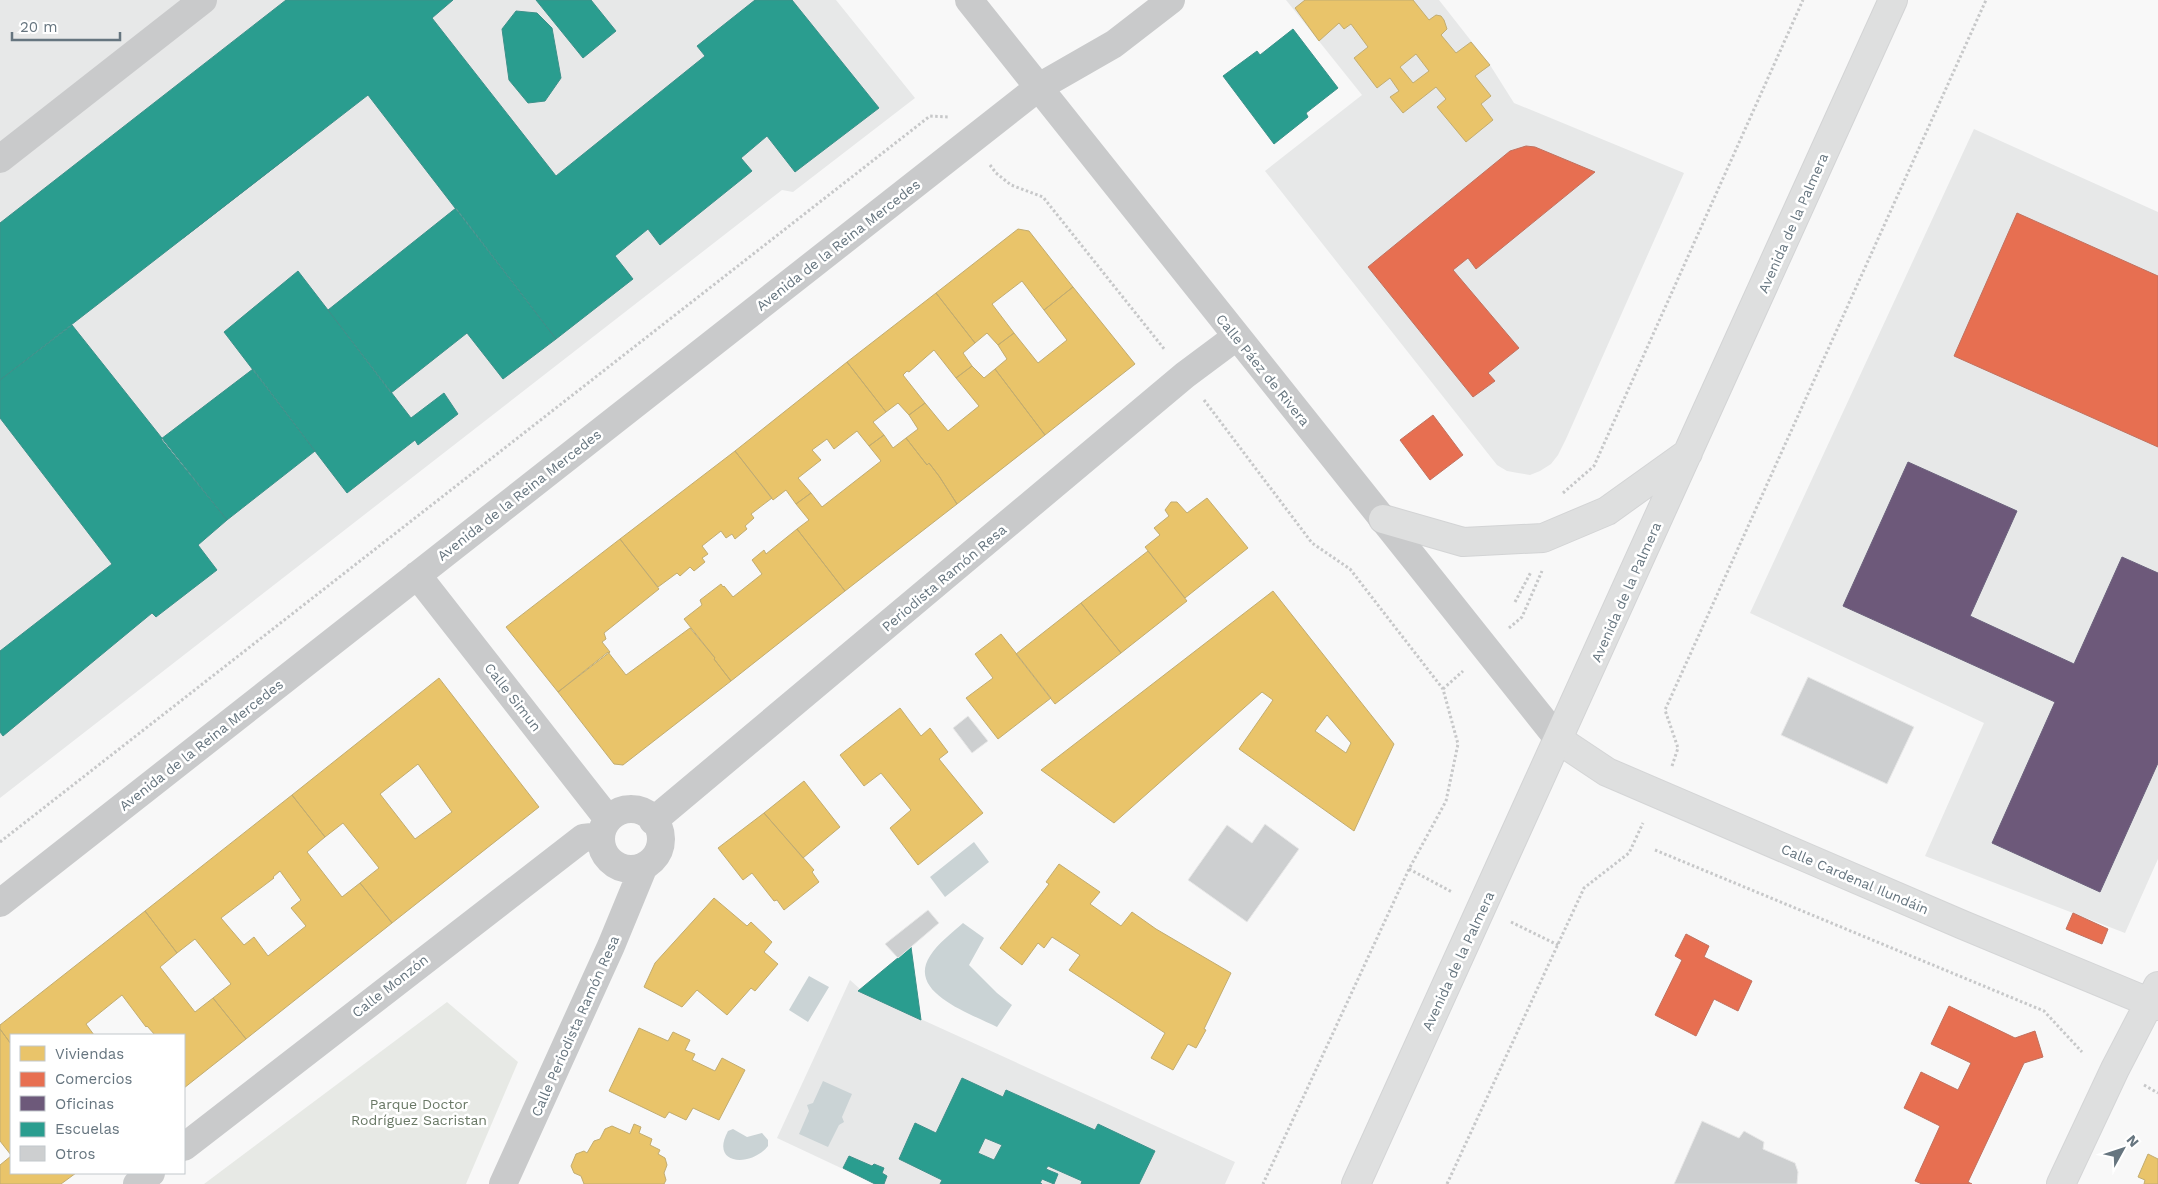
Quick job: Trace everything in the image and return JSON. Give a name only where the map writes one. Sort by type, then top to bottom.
[{"type":"main road","name":"Avenida de la Palmera","points":[[1356,1184],[1893,0]]},
{"type":"main road","points":[[1383,519],[1463,542],[1543,538],[1607,511],[1689,452]]},
{"type":"main road","name":"Calle Cardenal Ilundáin","points":[[1559,740],[1607,772],[1963,925],[2155,998]]},
{"type":"main road","points":[[2061,1184],[2115,1069],[2155,998]]},
{"type":"street","points":[[0,158],[204,0]]},
{"type":"street","name":"Calle Páez de Rivera","points":[[969,0],[1559,740]]},
{"type":"street","name":"Avenida de la Reina Mercedes","points":[[0,903],[1039,88],[1114,44],[1171,0]]},
{"type":"street","name":"Periodista Ramón Resa","points":[[654,821],[1185,375],[1236,337]]},
{"type":"street","name":"Calle Simun","points":[[417,575],[605,828]]},
{"type":"street","points":[[622,811],[642,812],[654,821],[660,835],[660,845],[656,855],[650,862],[644,866],[631,869],[620,868],[613,864],[602,848],[605,828],[622,811]]},
{"type":"street","name":"Calle Monzón","points":[[185,1146],[575,844],[583,838],[605,828]]},
{"type":"street","name":"Calle Periodista Ramón Resa","points":[[503,1184],[611,946],[644,866]]},
{"type":"street","points":[[137,1184],[150,1174]]},
{"type":"path","points":[[1558,497],[1594,466],[1803,0]]},
{"type":"path","points":[[1672,767],[1678,748],[1665,710],[1986,0]]},
{"type":"path","points":[[0,842],[930,116],[948,116]]},
{"type":"path","points":[[996,173],[1011,185],[1043,196],[1171,358]]},
{"type":"path","points":[[1205,401],[1312,543],[1350,569],[1443,689],[1458,744],[1446,801],[1409,869],[1263,1184]]},
{"type":"path","points":[[1522,617],[1545,564]]},
{"type":"path","points":[[1515,602],[1532,571]]},
{"type":"path","points":[[1447,1184],[1584,888],[1630,853],[1640,829]]},
{"type":"path","points":[[1655,850],[2044,1011],[2082,1052]]},
{"type":"path","points":[[2144,1085],[2158,1093]]},
{"type":"shaded area","points":[[0,0],[836,0],[915,98],[793,192],[782,190],[0,798]]},
{"type":"shaded area","points":[[1286,0],[1439,0],[1490,65],[1514,103],[1684,173],[1566,439],[1551,464],[1540,471],[1530,475],[1507,471],[1497,465],[1265,171],[1362,95]]},
{"type":"shaded area","points":[[1974,129],[2158,212],[2158,859],[2125,933],[1925,856],[1984,723],[1750,613]]},
{"type":"shaded area","points":[[974,842],[989,862],[945,897],[930,877]]},
{"type":"shaded area","points":[[963,923],[984,938],[969,965],[1012,1005],[997,1027],[958,1009],[934,991],[927,981],[925,969],[933,951]]},
{"type":"shaded area","points":[[809,976],[829,987],[808,1022],[789,1010]]},
{"type":"shaded area","points":[[850,980],[860,989],[859,991],[1235,1162],[1225,1184],[875,1184],[777,1138]]},
{"type":"shaded area","points":[[823,1081],[852,1094],[842,1117],[844,1122],[839,1125],[828,1147],[799,1134],[809,1111],[807,1105],[813,1103]]},
{"type":"shaded area","points":[[733,1129],[747,1137],[762,1133],[768,1140],[768,1146],[761,1153],[743,1160],[735,1160],[728,1157],[724,1151],[724,1143],[728,1131]]},
{"type":"green space","name":"Parque Doctor Rodríguez Sacristan","points":[[447,1002],[518,1062],[466,1184],[204,1184]]},
{"type":"building: Viviendas","points":[[1305,0],[1413,0],[1429,20],[1436,15],[1441,16],[1447,29],[1441,35],[1456,53],[1471,42],[1490,65],[1475,76],[1491,96],[1481,104],[1493,120],[1466,142],[1437,107],[1446,99],[1436,87],[1403,113],[1390,97],[1399,91],[1390,78],[1377,88],[1354,58],[1368,47],[1351,24],[1344,29],[1339,23],[1319,41],[1295,8]],"holes":[[[1416,54],[1429,71],[1413,83],[1400,67]]]},
{"type":"building: Viviendas","points":[[1018,229],[1029,231],[1073,287],[1044,310],[1022,281],[992,304],[1014,333],[998,345],[987,333],[975,343],[936,293]]},
{"type":"building: Viviendas","points":[[1073,287],[1135,364],[1045,435],[995,369],[1007,359],[998,345],[1014,333],[1038,363],[1067,340],[1044,310]]},
{"type":"building: Viviendas","points":[[936,293],[975,343],[963,353],[972,366],[956,378],[934,350],[903,375],[925,403],[909,415],[898,403],[886,412],[847,362]]},
{"type":"building: Viviendas","points":[[847,362],[886,412],[873,422],[884,435],[869,446],[857,431],[834,449],[827,439],[812,450],[821,460],[798,478],[811,493],[796,504],[786,490],[773,500],[735,451]]},
{"type":"building: Viviendas","points":[[972,366],[984,378],[995,369],[1045,435],[957,504],[929,463],[927,465],[906,438],[918,429],[909,415],[925,403],[948,431],[979,406],[956,378]]},
{"type":"building: Viviendas","points":[[884,435],[893,448],[906,438],[927,465],[929,463],[957,504],[845,591],[797,529],[809,520],[796,504],[811,493],[822,507],[881,461],[869,446]]},
{"type":"building: Viviendas","points":[[735,451],[772,498],[751,514],[754,518],[745,526],[747,529],[735,539],[732,534],[726,538],[721,531],[702,546],[708,554],[702,558],[705,562],[694,571],[690,567],[680,576],[677,573],[658,587],[620,539]]},
{"type":"building: Viviendas","points":[[1207,498],[1248,548],[1185,598],[1145,547],[1160,535],[1154,528],[1169,516],[1165,510],[1171,502],[1177,502],[1187,513]]},
{"type":"building: Viviendas","points":[[797,529],[845,591],[731,681],[684,619],[702,605],[700,600],[721,584],[733,597],[762,574],[752,560],[764,550],[766,554]]},
{"type":"building: Viviendas","points":[[620,539],[659,589],[604,633],[606,639],[602,642],[610,652],[558,692],[506,627]]},
{"type":"building: Viviendas","points":[[1148,551],[1187,601],[1121,653],[1081,603]]},
{"type":"building: Viviendas","points":[[1273,591],[1394,744],[1354,831],[1239,749],[1273,700],[1262,692],[1114,823],[1041,770]],"holes":[[[1327,715],[1351,743],[1346,753],[1315,731]]]},
{"type":"building: Viviendas","points":[[1081,603],[1121,653],[1055,704],[1016,654]]},
{"type":"building: Viviendas","points":[[690,628],[731,681],[623,765],[614,764],[558,692],[608,652],[626,675]]},
{"type":"building: Viviendas","points":[[1001,634],[1051,698],[998,739],[966,698],[993,678],[975,654]]},
{"type":"building: Viviendas","points":[[439,678],[539,807],[392,923],[360,883],[379,868],[343,823],[325,837],[292,795]],"holes":[[[418,764],[452,812],[415,839],[380,794]]]},
{"type":"building: Viviendas","points":[[900,708],[921,736],[930,728],[948,752],[939,759],[983,813],[918,865],[890,828],[911,810],[881,773],[864,786],[840,755]]},
{"type":"building: Viviendas","points":[[804,781],[840,827],[803,858],[764,813]]},
{"type":"building: Viviendas","points":[[292,795],[325,837],[307,852],[342,897],[360,883],[392,923],[246,1039],[213,998],[231,984],[195,939],[177,953],[145,911]],"holes":[[[280,871],[301,900],[291,908],[306,926],[268,956],[254,937],[244,945],[221,918],[274,878]]]},
{"type":"building: Viviendas","points":[[764,813],[814,870],[812,872],[819,882],[784,910],[777,900],[774,901],[752,873],[743,880],[718,848]]},
{"type":"building: Viviendas","points":[[1059,864],[1100,892],[1090,904],[1121,926],[1132,912],[1156,929],[1231,973],[1196,1048],[1188,1044],[1173,1070],[1151,1058],[1165,1033],[1069,970],[1080,955],[1052,937],[1044,948],[1038,943],[1022,965],[1000,948],[1049,884],[1046,882]]},
{"type":"building: Viviendas","points":[[714,898],[747,926],[751,922],[772,942],[764,952],[778,964],[755,991],[751,988],[727,1015],[697,990],[682,1007],[644,987],[655,963]]},
{"type":"building: Viviendas","points":[[145,911],[177,953],[160,967],[195,1012],[213,998],[246,1039],[185,1087],[185,1034],[154,1034],[146,1027],[122,995],[86,1024],[93,1034],[10,1034],[10,1043],[0,1029],[0,1025]]},
{"type":"building: Viviendas","points":[[639,1028],[668,1041],[673,1032],[690,1040],[685,1050],[695,1054],[692,1060],[715,1071],[722,1058],[745,1070],[719,1120],[693,1108],[686,1120],[669,1112],[665,1118],[609,1091]]},
{"type":"building: Viviendas","points":[[0,1029],[10,1043],[10,1154],[0,1141]]},
{"type":"building: Viviendas","points":[[634,1124],[641,1127],[639,1133],[652,1139],[650,1145],[660,1150],[658,1154],[665,1158],[667,1165],[664,1173],[666,1180],[664,1184],[584,1184],[581,1176],[574,1173],[571,1166],[576,1154],[584,1151],[587,1153],[594,1141],[600,1139],[605,1129],[612,1126],[630,1134]]},
{"type":"building: Viviendas","points":[[2148,1154],[2158,1159],[2158,1184],[2144,1184],[2145,1180],[2138,1177]]},
{"type":"building: Viviendas","points":[[10,1157],[10,1174],[75,1174],[61,1184],[0,1184],[0,1165]]},
{"type":"building: Comercios","points":[[1526,146],[1535,147],[1595,172],[1476,269],[1468,258],[1453,270],[1519,348],[1488,373],[1495,381],[1473,397],[1368,267],[1510,151]]},
{"type":"building: Comercios","points":[[2017,213],[2158,276],[2158,447],[1954,356]]},
{"type":"building: Comercios","points":[[1433,415],[1463,455],[1430,480],[1400,440]]},
{"type":"building: Comercios","points":[[2073,913],[2108,929],[2102,944],[2066,929]]},
{"type":"building: Comercios","points":[[1686,934],[1709,946],[1704,957],[1752,981],[1738,1011],[1714,999],[1696,1036],[1655,1015],[1682,960],[1675,956]]},
{"type":"building: Comercios","points":[[1949,1006],[2015,1038],[2035,1031],[2043,1057],[2024,1063],[1968,1182],[1972,1184],[1922,1184],[1915,1181],[1940,1126],[1904,1108],[1921,1072],[1958,1090],[1971,1063],[1931,1044]]},
{"type":"building: Oficinas","points":[[270,106],[303,145],[183,238],[154,201]]},
{"type":"building: Oficinas","points":[[1908,462],[2017,511],[1970,616],[2074,664],[2122,557],[2158,573],[2158,763],[2100,892],[1992,843],[2055,702],[1843,606]]},
{"type":"building: Escuelas","points":[[286,0],[453,0],[432,18],[556,176],[705,56],[697,46],[755,0],[792,0],[879,108],[795,172],[767,136],[741,158],[752,171],[660,245],[648,229],[615,256],[633,279],[556,339],[368,95],[0,380],[0,223]]},
{"type":"building: Escuelas","points":[[536,0],[591,0],[616,31],[583,58]]},
{"type":"building: Escuelas","points":[[516,11],[537,13],[552,28],[561,78],[545,101],[528,103],[509,80],[502,29]]},
{"type":"building: Escuelas","points":[[1293,29],[1338,88],[1306,113],[1308,117],[1274,144],[1223,76],[1257,51],[1260,55]]},
{"type":"building: Escuelas","points":[[456,208],[556,339],[503,379],[467,333],[391,393],[328,310]]},
{"type":"building: Escuelas","points":[[298,271],[411,418],[444,393],[458,414],[418,445],[415,440],[347,493],[224,332]]},
{"type":"building: Escuelas","points":[[72,325],[227,520],[198,545],[217,570],[156,617],[152,613],[3,736],[0,732],[0,651],[112,564],[0,418],[0,380]]},
{"type":"building: Escuelas","points":[[253,369],[315,451],[227,520],[161,439]]},
{"type":"building: Escuelas","points":[[911,947],[921,1020],[858,991]]},
{"type":"building: Escuelas","points":[[962,1078],[1003,1097],[1006,1090],[1095,1130],[1098,1124],[1155,1151],[1139,1184],[1081,1184],[1082,1181],[1048,1166],[1046,1169],[1058,1174],[1054,1184],[1042,1179],[1040,1183],[1042,1184],[940,1184],[942,1180],[899,1159],[915,1123],[936,1133]],"holes":[[[985,1138],[1002,1145],[994,1160],[978,1153]]]},
{"type":"building: Escuelas","points":[[849,1156],[872,1166],[874,1164],[884,1168],[882,1173],[887,1176],[884,1184],[875,1184],[843,1168]]},
{"type":"building: Otros","points":[[1808,677],[1914,727],[1887,784],[1781,735]]},
{"type":"building: Otros","points":[[968,716],[988,741],[972,753],[953,728]]},
{"type":"building: Otros","points":[[1265,824],[1299,849],[1247,922],[1188,880],[1227,825],[1252,843]]},
{"type":"building: Otros","points":[[928,910],[939,923],[898,958],[885,944]]},
{"type":"building: Otros","points":[[1702,1121],[1739,1138],[1744,1131],[1764,1142],[1763,1149],[1795,1163],[1798,1172],[1797,1184],[1674,1184]]}]
